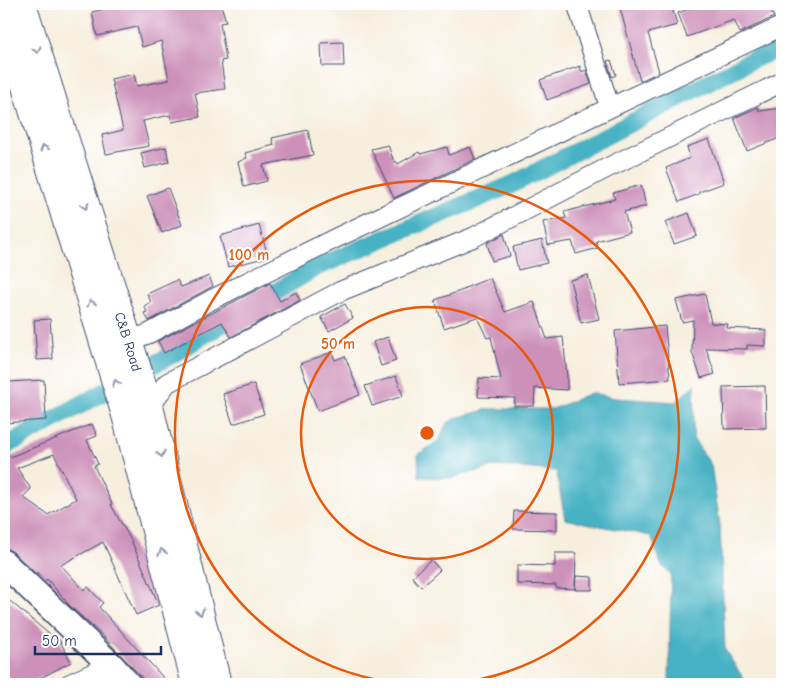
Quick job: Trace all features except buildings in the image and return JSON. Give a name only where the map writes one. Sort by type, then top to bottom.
[{"type":"highway","name":"C&B Road","points":[[22,4],[116,345]]},
{"type":"highway","name":"C&B Road","points":[[4,14],[138,411],[218,684]]},
{"type":"highway","name":"C&B Road","points":[[138,411],[196,684]]},
{"type":"main road","points":[[7,567],[111,665],[128,684]]},
{"type":"street","points":[[577,4],[610,108]]},
{"type":"street","points":[[116,345],[148,334],[211,300],[327,243],[782,26]]},
{"type":"street","points":[[138,411],[167,383],[341,291],[474,238],[605,169],[782,82]]},
{"type":"street","points":[[69,684],[111,665]]},
{"type":"water","points":[[695,384],[693,438],[711,465],[720,525],[725,650],[747,684],[669,684],[671,574],[661,565],[651,536],[565,519],[556,471],[497,466],[452,478],[419,477],[418,455],[439,440],[447,423],[459,417],[489,409],[553,409],[591,393],[615,398],[676,402]]},
{"type":"waterway","points":[[4,447],[173,354],[315,268],[513,184],[752,60],[782,47]]}]
